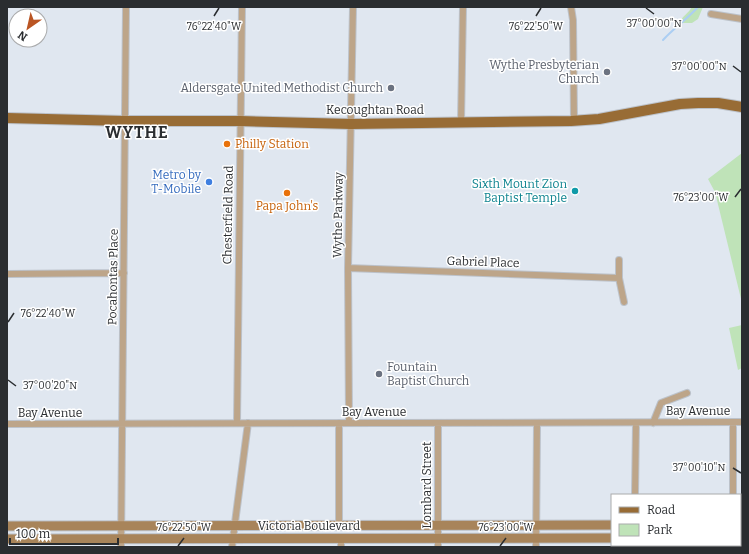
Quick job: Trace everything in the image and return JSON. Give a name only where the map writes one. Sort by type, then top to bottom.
[{"type":"main road","name":"Kecoughtan Road","points":[[7,118],[351,124],[574,121],[599,119],[680,104],[698,103],[742,107]]},
{"type":"main road","name":"Victoria Boulevard","points":[[7,526],[611,525]]},
{"type":"main road","name":"Victoria Boulevard","points":[[7,539],[122,543],[341,543],[536,542],[611,538]]},
{"type":"street","name":"Pocahontas Place","points":[[122,543],[126,7]]},
{"type":"street","name":"Chesterfield Road","points":[[237,423],[242,7]]},
{"type":"street","name":"Wythe Parkway","points":[[349,423],[348,268],[353,7]]},
{"type":"street","points":[[461,122],[463,7]]},
{"type":"street","points":[[571,7],[574,34],[574,121]]},
{"type":"street","points":[[711,14],[742,19]]},
{"type":"street","points":[[619,260],[619,278],[624,302]]},
{"type":"street","name":"Gabriel Place","points":[[348,268],[619,278]]},
{"type":"street","points":[[7,274],[124,273]]},
{"type":"street","points":[[654,422],[661,403],[687,393]]},
{"type":"street","points":[[635,494],[636,422]]},
{"type":"street","points":[[733,422],[733,494]]},
{"type":"street","name":"Bay Avenue","points":[[7,424],[742,422]]},
{"type":"street","points":[[233,543],[248,423]]},
{"type":"street","points":[[339,423],[339,525]]},
{"type":"street","name":"Lombard Street","points":[[438,423],[438,542]]},
{"type":"street","points":[[536,542],[537,423]]},
{"type":"green space","points":[[692,7],[703,7],[698,19],[692,23],[679,23],[682,18]]},
{"type":"green space","points":[[742,153],[742,303],[715,192],[708,179]]},
{"type":"green space","points":[[742,325],[742,368],[738,370],[729,328]]},
{"type":"waterway","points":[[663,40],[698,7]]},
{"type":"place","name":"Wythe Presbyterian Church","points":[[607,72]]},
{"type":"place","name":"Aldersgate United Methodist Church","points":[[391,88]]},
{"type":"place","name":"Philly Station","points":[[227,144]]},
{"type":"place","name":"Metro by T-Mobile","points":[[209,182]]},
{"type":"place","name":"Sixth Mount Zion Baptist Temple","points":[[575,191]]},
{"type":"place","name":"Papa John's","points":[[287,193]]},
{"type":"place","name":"Fountain Baptist Church","points":[[379,374]]},
{"type":"district","name":"WYTHE","points":[[137,132]]}]
